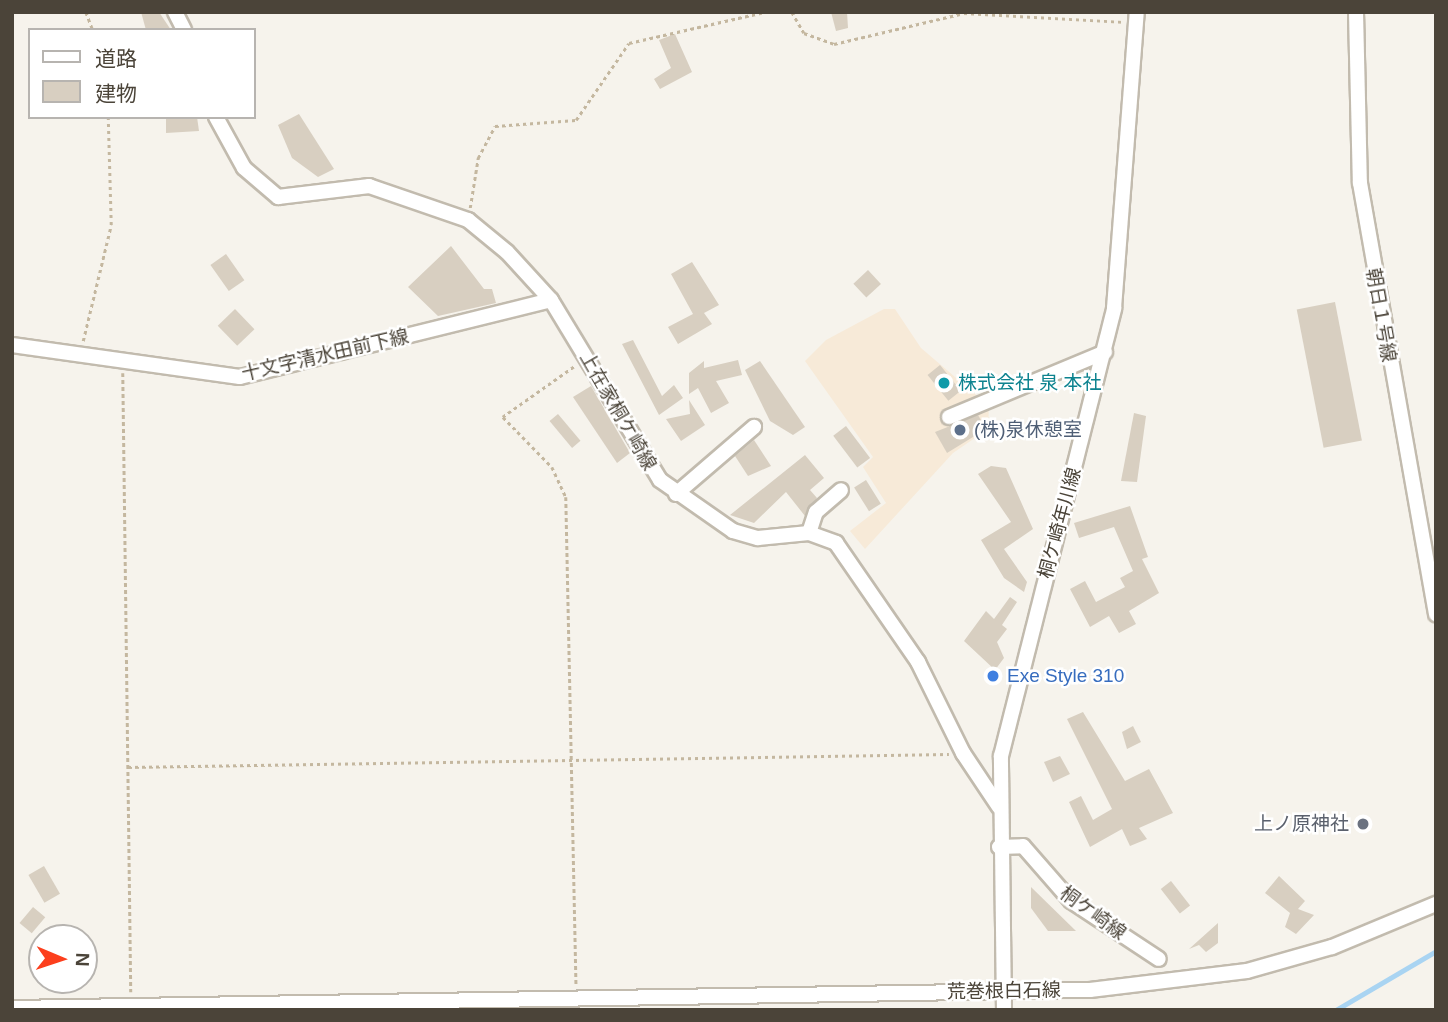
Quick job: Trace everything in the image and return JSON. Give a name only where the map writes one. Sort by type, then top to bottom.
[{"type":"street","points":[[175,12],[183,28]]},
{"type":"street","name":"朝日１号線","points":[[1356,12],[1360,183],[1436,614]]},
{"type":"street","name":"桐ケ崎年川線","points":[[1004,1010],[999,807],[1010,706],[1105,352],[1120,254],[1137,17]]},
{"type":"street","name":"上在家桐ケ崎線","points":[[217,119],[244,167],[278,197],[369,186],[468,220],[551,300],[589,358],[649,467],[676,494],[733,531],[758,538],[809,533]]},
{"type":"street","name":"十文字清水田前下線","points":[[12,345],[240,377],[551,300]]},
{"type":"street","points":[[949,417],[1105,352]]},
{"type":"street","points":[[676,494],[754,428]]},
{"type":"street","points":[[841,491],[816,512],[809,533],[836,543],[918,662],[963,753],[999,807]]},
{"type":"street","name":"桐ケ崎線","points":[[999,847],[1023,846],[1071,901],[1159,959]]},
{"type":"street","name":"荒巻根白石線","points":[[12,1008],[576,1004],[1160,985],[1247,971],[1332,947],[1436,904]]},
{"type":"path","points":[[468,220],[478,158],[495,126],[576,120],[629,43],[764,12]]},
{"type":"path","points":[[792,12],[804,33],[834,44],[964,13],[1137,17]]},
{"type":"path","points":[[80,354],[110,237],[108,119]]},
{"type":"path","points":[[576,1004],[566,497],[552,467],[503,417],[589,358]]},
{"type":"path","points":[[123,361],[131,1006]]},
{"type":"path","points":[[128,767],[963,753]]},
{"type":"shaded area","points":[[884,309],[895,309],[921,348],[989,406],[988,429],[953,453],[865,549],[850,531],[886,503],[863,467],[873,457],[805,361],[826,340]]},
{"type":"building","points":[[141,12],[159,12],[170,28],[145,28]]},
{"type":"building","points":[[831,12],[847,12],[848,28],[836,31]]},
{"type":"building","points":[[675,34],[692,72],[660,89],[654,79],[671,68],[659,40]]},
{"type":"building","points":[[299,114],[334,169],[318,177],[292,158],[278,125]]},
{"type":"building","points":[[166,119],[197,119],[199,131],[166,133]]},
{"type":"building","points":[[451,246],[484,289],[492,289],[496,303],[438,316],[408,287]]},
{"type":"building","points":[[226,254],[244,280],[229,291],[210,265]]},
{"type":"building","points":[[692,262],[719,305],[704,313],[712,324],[678,344],[668,327],[693,314],[671,274]]},
{"type":"building","points":[[868,270],[881,284],[866,298],[853,284]]},
{"type":"building","points":[[1335,302],[1362,440],[1324,448],[1297,309]]},
{"type":"building","points":[[235,309],[254,329],[237,346],[218,326]]},
{"type":"building","points":[[633,340],[662,396],[674,385],[683,398],[659,415],[622,344]]},
{"type":"building","points":[[738,360],[742,375],[716,381],[729,403],[711,413],[698,388],[689,394],[689,373],[704,361],[704,368]]},
{"type":"building","points":[[760,361],[805,427],[793,435],[770,421],[745,370]]},
{"type":"building","name":"株式会社 泉 本社","points":[[940,365],[961,391],[948,401],[928,375]]},
{"type":"building","points":[[591,386],[630,453],[617,463],[573,397]]},
{"type":"building","points":[[689,400],[705,425],[681,441],[666,419],[690,414]]},
{"type":"building","points":[[1134,413],[1146,416],[1137,482],[1121,481]]},
{"type":"building","points":[[558,414],[580,441],[572,448],[550,421]]},
{"type":"building","name":"(株)泉休憩室","points":[[978,415],[986,429],[947,453],[935,432]]},
{"type":"building","points":[[846,426],[870,458],[857,468],[833,436]]},
{"type":"building","points":[[754,440],[771,466],[748,476],[735,456]]},
{"type":"building","points":[[805,455],[824,478],[810,490],[817,498],[805,516],[786,492],[754,523],[730,515]]},
{"type":"building","points":[[991,466],[1006,468],[1033,529],[1004,549],[1027,582],[1024,592],[1004,578],[981,540],[1011,522],[978,474]]},
{"type":"building","points":[[866,480],[881,504],[869,511],[854,487]]},
{"type":"building","points":[[1130,506],[1148,557],[1142,559],[1159,593],[1129,611],[1136,624],[1119,633],[1109,616],[1090,627],[1070,589],[1085,581],[1096,602],[1125,587],[1120,578],[1133,571],[1114,527],[1079,538],[1074,523]]},
{"type":"building","points":[[1010,597],[1017,602],[1002,625],[1007,629],[997,642],[1004,658],[995,670],[964,641],[986,611],[994,619]]},
{"type":"building","points":[[1083,712],[1125,781],[1149,769],[1173,813],[1139,828],[1147,839],[1130,846],[1122,829],[1090,847],[1069,802],[1081,796],[1093,820],[1112,809],[1067,719]]},
{"type":"building","points":[[1133,726],[1141,742],[1127,749],[1122,732]]},
{"type":"building","points":[[1060,756],[1070,774],[1053,782],[1044,762]]},
{"type":"building","points":[[44,866],[60,894],[44,903],[28,875]]},
{"type":"building","points":[[1279,876],[1305,901],[1298,909],[1314,915],[1296,934],[1285,927],[1290,913],[1265,893]]},
{"type":"building","points":[[1171,881],[1190,905],[1180,913],[1161,889]]},
{"type":"building","points":[[1031,887],[1076,931],[1048,931],[1031,908]]},
{"type":"building","points":[[33,907],[45,917],[40,924],[28,924],[28,930],[20,923]]},
{"type":"building","points":[[1218,923],[1218,943],[1206,952],[1199,945],[1189,949]]},
{"type":"waterway","points":[[1336,1010],[1436,951]]},
{"type":"place","name":"株式会社 泉 本社","points":[[944,383]]},
{"type":"place","name":"(株)泉休憩室","points":[[960,430]]},
{"type":"place","name":"Exe Style 310","points":[[993,676]]},
{"type":"place","name":"上ノ原神社","points":[[1363,824]]}]
